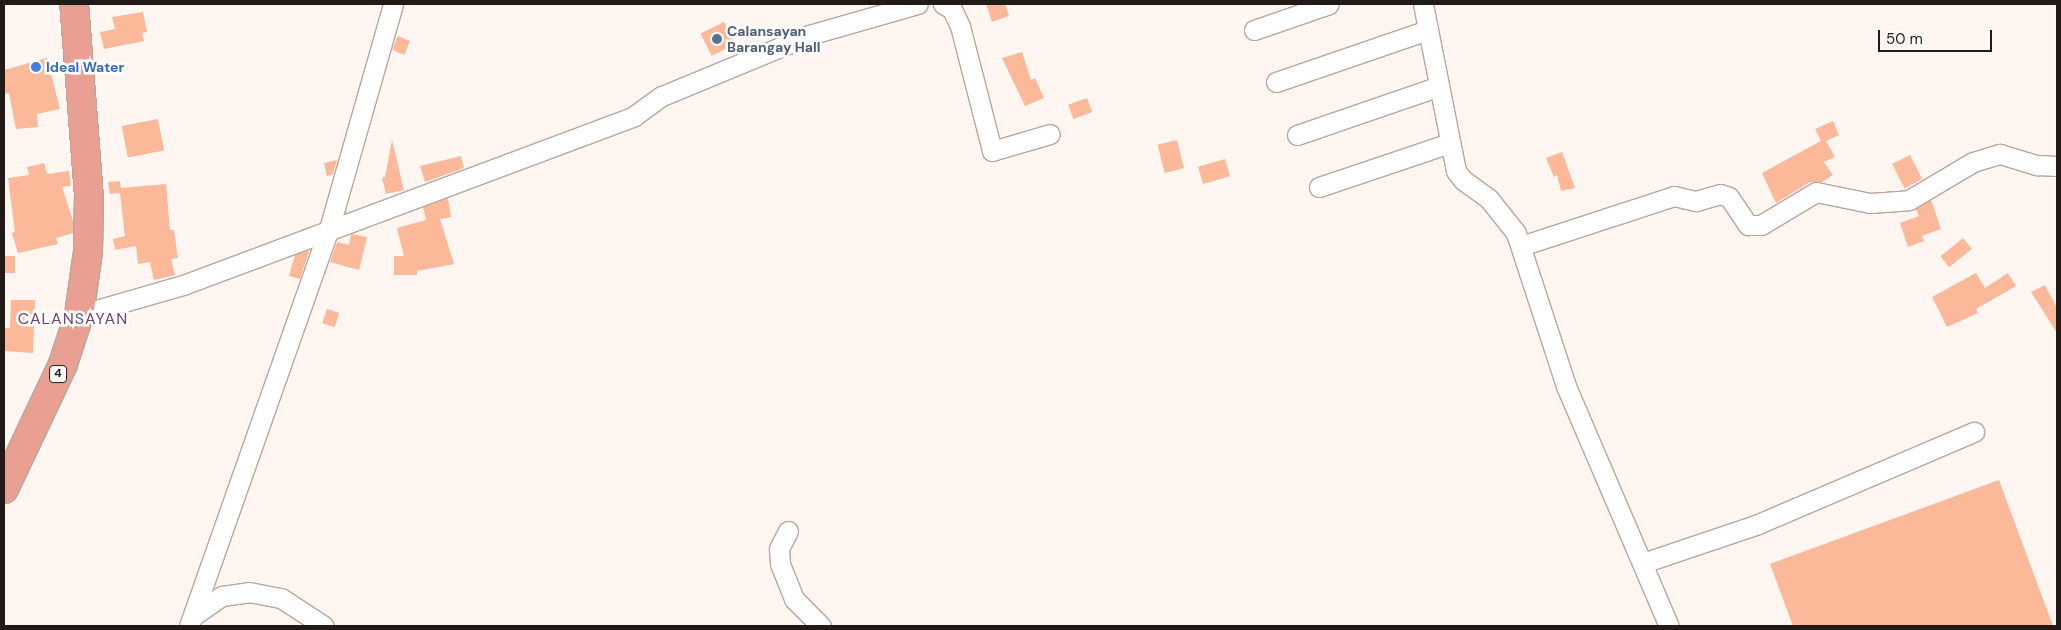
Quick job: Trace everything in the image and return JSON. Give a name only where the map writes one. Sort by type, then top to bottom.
[{"type":"highway","name":"4","points":[[4,489],[63,364],[79,315],[88,252],[89,197],[74,4]]},
{"type":"street","points":[[191,621],[329,229],[393,4]]},
{"type":"street","points":[[79,315],[183,285],[634,116],[662,96],[809,34],[918,4]]},
{"type":"street","points":[[943,4],[952,9],[960,26],[992,152],[1050,134]]},
{"type":"street","points":[[1254,30],[1329,4]]},
{"type":"street","points":[[1423,4],[1458,175],[1502,213],[1521,246],[1566,386],[1644,563],[1669,626]]},
{"type":"street","points":[[1276,82],[1428,30]]},
{"type":"street","points":[[1297,135],[1439,86]]},
{"type":"street","points":[[1319,187],[1450,142]]},
{"type":"street","points":[[1521,246],[1674,196],[1696,200],[1720,194],[1729,197],[1748,226],[1761,225],[1816,192],[1870,203],[1909,200],[1973,162],[2000,154],[2037,165],[2057,166]]},
{"type":"street","points":[[1644,563],[1758,524],[1974,432]]},
{"type":"street","points":[[788,531],[780,549],[780,564],[794,599],[821,626]]},
{"type":"street","points":[[191,621],[222,596],[249,592],[281,598],[324,626]]},
{"type":"building","points":[[986,4],[1005,4],[1009,16],[992,22]]},
{"type":"building","points":[[143,12],[147,32],[142,33],[144,41],[104,49],[100,32],[115,29],[112,17]]},
{"type":"building","name":"Calansayan Barangay Hall","points":[[724,22],[735,44],[712,56],[701,33]]},
{"type":"building","points":[[398,36],[410,41],[404,55],[392,50]]},
{"type":"building","points":[[1022,52],[1031,80],[1035,78],[1044,98],[1025,106],[1002,58]]},
{"type":"building","points":[[47,58],[60,109],[37,114],[38,127],[16,129],[9,93],[4,94],[4,70]]},
{"type":"building","points":[[1087,98],[1092,112],[1073,119],[1068,105]]},
{"type":"building","points":[[158,119],[164,150],[128,157],[122,126]]},
{"type":"building","points":[[1833,121],[1839,135],[1826,141],[1835,157],[1824,162],[1833,175],[1822,182],[1810,182],[1776,203],[1762,173],[1821,141],[1815,129]]},
{"type":"building","points":[[392,140],[404,190],[386,194],[382,178],[385,177]]},
{"type":"building","points":[[1177,140],[1184,168],[1165,173],[1158,145]]},
{"type":"building","points":[[1562,152],[1575,188],[1561,191],[1557,175],[1554,177],[1546,158]]},
{"type":"building","points":[[1910,155],[1922,179],[1904,188],[1892,164]]},
{"type":"building","points":[[461,156],[464,168],[425,182],[420,166]]},
{"type":"building","points":[[1225,159],[1230,176],[1203,184],[1198,167]]},
{"type":"building","points":[[337,160],[333,174],[327,176],[324,163]]},
{"type":"building","points":[[44,163],[47,174],[69,171],[71,186],[62,187],[73,221],[73,233],[56,238],[58,244],[18,253],[12,233],[15,232],[8,178],[29,175],[27,167]]},
{"type":"building","points":[[120,181],[121,188],[166,184],[170,230],[174,230],[178,258],[171,259],[175,275],[154,280],[150,262],[138,264],[136,246],[115,250],[113,239],[125,236],[120,193],[110,194],[108,182]]},
{"type":"building","points":[[448,198],[451,217],[440,219],[454,264],[417,271],[417,275],[394,275],[394,256],[404,256],[397,228],[426,220],[423,207]]},
{"type":"building","points":[[1931,200],[1941,229],[1922,236],[1924,241],[1908,247],[1900,223],[1919,216],[1916,209]]},
{"type":"building","points":[[351,234],[367,237],[359,270],[330,262],[337,242],[349,245]]},
{"type":"building","points":[[1963,238],[1972,249],[1949,267],[1940,256]]},
{"type":"building","points":[[309,251],[300,279],[289,276],[295,255]]},
{"type":"building","points":[[4,256],[15,256],[15,273],[4,273]]},
{"type":"building","points":[[1976,273],[1985,288],[2008,273],[2016,286],[1976,309],[1978,313],[1947,327],[1932,297]]},
{"type":"building","points":[[2045,285],[2057,308],[2057,333],[2031,292]]},
{"type":"building","points":[[11,300],[35,300],[33,353],[4,351],[4,328],[10,328]]},
{"type":"building","points":[[327,309],[339,313],[335,327],[322,323]]},
{"type":"building","points":[[1999,480],[2053,626],[1793,626],[1770,564]]},
{"type":"place","name":"Calansayan Barangay Hall","points":[[717,39]]},
{"type":"place","name":"Ideal Water","points":[[36,67]]},
{"type":"district","name":"CALANSAYAN","points":[[73,319]]}]
